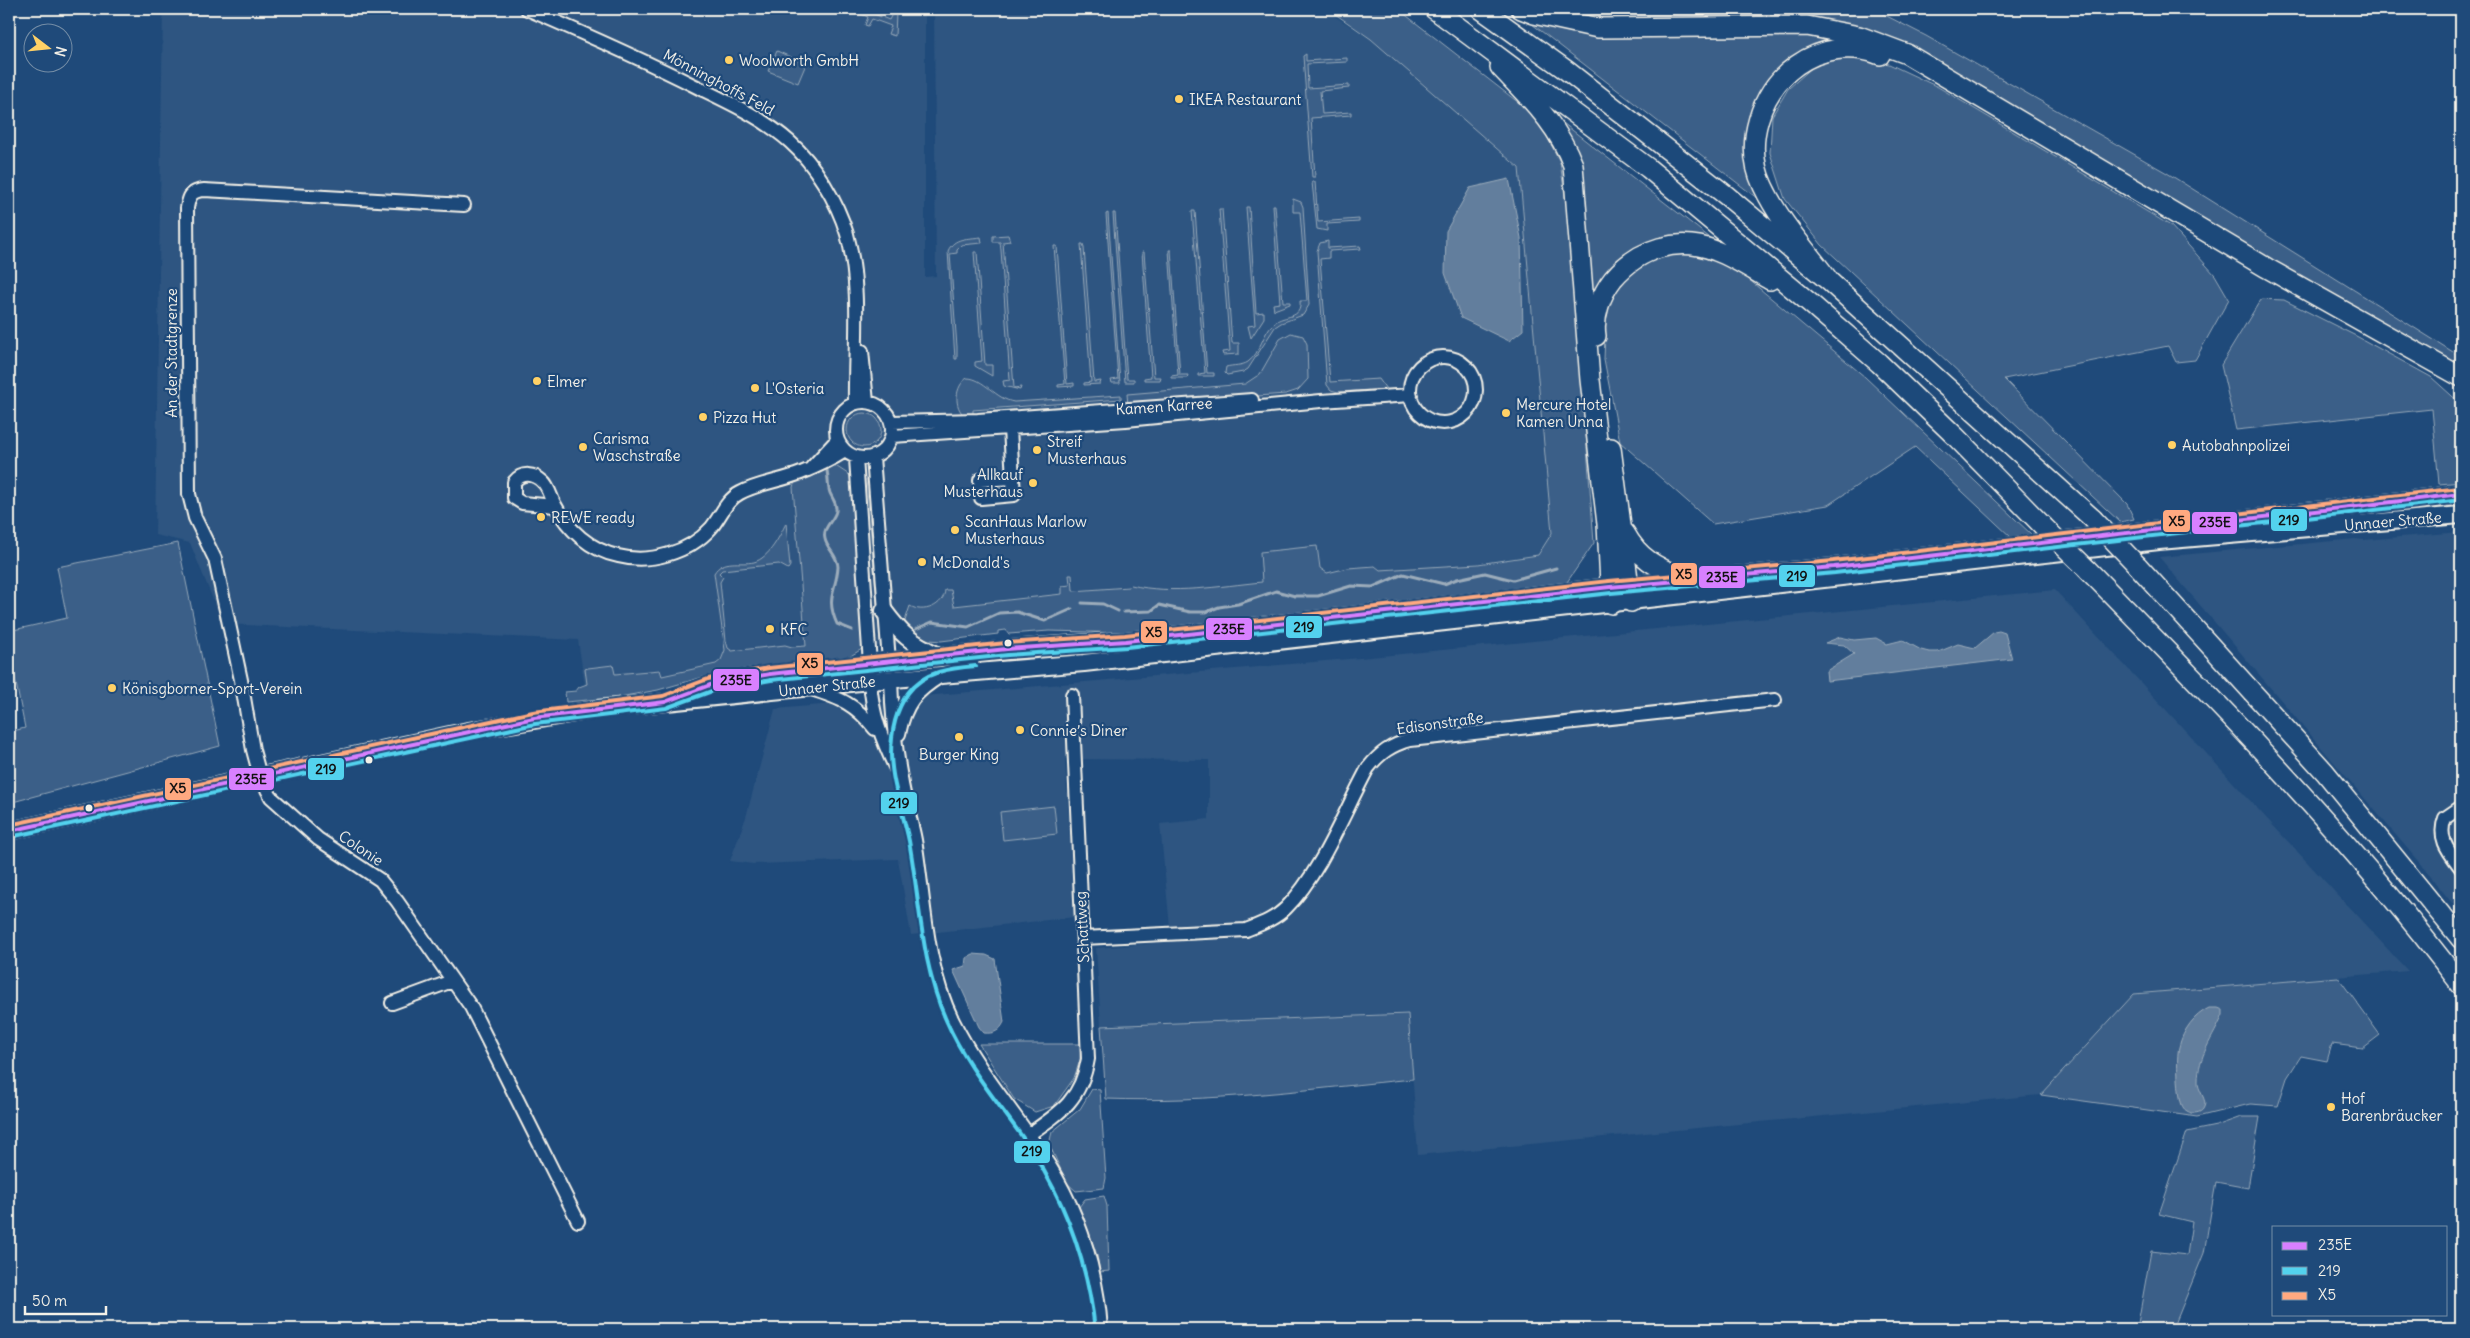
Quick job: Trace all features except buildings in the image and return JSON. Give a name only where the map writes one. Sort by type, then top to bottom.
[{"type":"highway","points":[[1434,9],[1469,33],[1648,168],[1810,303],[1893,376],[2087,569],[2241,727],[2302,794],[2461,985]]},
{"type":"highway","points":[[1481,9],[1566,70],[1664,146],[1830,282],[2093,519],[2325,772],[2461,939]]},
{"type":"highway","points":[[1521,9],[1534,14],[1598,28],[1807,26],[1859,36],[1907,54],[2267,268],[2461,377]]},
{"type":"highway","points":[[1469,33],[1544,114],[1564,142],[1573,164],[1590,380],[1607,524],[1611,595]]},
{"type":"highway","points":[[1830,282],[1774,205],[1762,185],[1756,162],[1755,137],[1760,113],[1771,90],[1788,71],[1807,58],[1829,50],[1851,48],[1872,52],[1919,70],[2158,210],[2262,277],[2461,388]]},
{"type":"highway","points":[[1630,594],[1595,332],[1598,309],[1608,285],[1626,264],[1643,254],[1667,245],[1687,246],[1716,250],[1810,303]]},
{"type":"highway","points":[[1621,525],[1630,542],[1649,563],[1689,580]]},
{"type":"main road","name":"Unnaer Straße","points":[[1630,594],[1689,580],[1834,567],[2461,494]]},
{"type":"main road","name":"Unnaer Straße","points":[[665,702],[719,683],[770,674],[870,664],[889,660],[1080,643],[1126,641],[2159,542],[2457,516]]},
{"type":"main road","name":"Unnaer Straße","points":[[665,702],[870,681],[1094,662],[1611,595]]},
{"type":"main road","points":[[884,611],[899,633],[910,642],[939,656]]},
{"type":"main road","points":[[889,660],[891,680]]},
{"type":"main road","points":[[870,664],[870,681]]},
{"type":"main road","points":[[9,831],[534,718],[665,702]]},
{"type":"street","name":"Mönninghoffs Feld","points":[[527,9],[652,64],[743,110],[790,142],[809,163],[825,187],[846,232],[854,276],[857,327],[860,336],[861,403]]},
{"type":"street","name":"An der Stadtgrenze","points":[[260,776],[215,560],[195,518],[189,494],[187,208],[189,196],[196,190],[204,190],[464,205]]},
{"type":"street","points":[[1438,357],[1446,357],[1460,362],[1471,372],[1476,385],[1475,399],[1468,412],[1449,422],[1435,422],[1422,415],[1413,403],[1411,394],[1412,382],[1419,368],[1424,363],[1438,357]]},
{"type":"street","name":"Kamen Karree","points":[[892,436],[1009,423],[1305,396],[1321,401],[1411,394]]},
{"type":"street","points":[[555,506],[577,534],[596,548],[619,557],[654,558],[680,549],[697,540],[710,529],[729,502],[739,494],[818,463],[850,454],[873,457],[886,449],[892,436],[892,422],[881,406],[861,403],[840,415],[837,423],[837,440],[818,463]]},
{"type":"street","name":"Kamen Karree","points":[[892,422],[1009,423]]},
{"type":"street","points":[[1009,423],[1013,478]]},
{"type":"street","points":[[837,440],[850,454],[870,664]]},
{"type":"street","points":[[873,457],[889,660]]},
{"type":"street","points":[[897,744],[908,705],[919,690],[942,675]]},
{"type":"street","points":[[891,680],[901,778],[915,842],[928,939],[944,998],[956,1026],[981,1071],[1054,1174],[1077,1220],[1096,1284],[1101,1329]]},
{"type":"street","points":[[870,681],[871,704],[880,734],[901,778]]},
{"type":"street","points":[[809,688],[838,697],[860,710],[880,734]]},
{"type":"street","name":"Schattweg","points":[[1028,1135],[1064,1110],[1081,1087],[1086,1074],[1088,1059],[1072,695]]},
{"type":"street","name":"Edisonstraße","points":[[1083,938],[1246,930],[1267,922],[1285,909],[1301,892],[1313,874],[1368,768],[1379,755],[1393,745],[1410,740],[1776,700]]},
{"type":"street","name":"Colonie","points":[[260,776],[271,797],[318,838],[380,880],[471,1007],[578,1221]]},
{"type":"street","points":[[2461,807],[2445,818],[2442,830],[2444,844],[2461,868]]},
{"type":"street","points":[[392,1003],[452,981]]},
{"type":"shaded area","points":[[163,9],[925,9],[925,277],[936,276],[934,9],[1323,9],[1371,39],[1519,168],[1552,533],[1538,555],[585,687],[578,640],[223,624],[190,543],[155,535]]},
{"type":"shaded area","points":[[849,9],[862,9],[871,12],[872,9],[876,9],[874,14],[889,20],[893,12],[896,13],[895,36],[888,34],[891,26],[872,19],[868,26],[865,25],[868,17]]},
{"type":"shaded area","points":[[1328,9],[1398,9],[1537,117],[1560,162],[1572,244],[1594,543],[1565,585],[1129,633],[1049,631],[1009,634],[1006,630],[998,631],[998,634],[941,641],[917,636],[904,624],[910,606],[921,609],[932,607],[941,600],[945,590],[951,590],[954,606],[1062,594],[1062,586],[1070,585],[1069,575],[1072,575],[1073,591],[1129,587],[1131,585],[1179,590],[1262,582],[1260,552],[1317,546],[1320,568],[1327,573],[1348,568],[1375,566],[1380,570],[1478,564],[1538,555],[1552,533],[1519,168],[1371,39]]},
{"type":"shaded area","points":[[1549,9],[1873,9],[1926,36],[2167,173],[2461,357],[2461,374],[1913,50],[1844,23],[1753,19],[1598,19]]},
{"type":"shaded area","points":[[1534,20],[1802,33],[1837,37],[1837,43],[1756,112],[1762,202],[1532,24]]},
{"type":"shaded area","points":[[777,51],[806,64],[798,83],[768,71]]},
{"type":"shaded area","points":[[1306,54],[1306,61],[1347,58],[1347,62],[1307,64],[1308,88],[1349,85],[1349,88],[1320,91],[1322,114],[1351,112],[1351,115],[1311,118],[1315,177],[1312,177],[1303,56]]},
{"type":"shaded area","points":[[1850,56],[1889,64],[1938,87],[2171,226],[2215,275],[2229,299],[2195,360],[2176,362],[2168,346],[2004,379],[2127,504],[2134,519],[2120,522],[1822,245],[1785,199],[1770,153],[1772,116],[1788,89],[1816,64]]},
{"type":"shaded area","points":[[1563,123],[1714,241],[1662,241],[1637,248],[1612,268],[1592,304],[1560,127]]},
{"type":"shaded area","points":[[1509,179],[1521,238],[1523,330],[1509,341],[1461,318],[1445,273],[1446,231],[1470,188]]},
{"type":"shaded area","points":[[1312,182],[1315,182],[1318,222],[1359,219],[1359,222],[1327,224],[1327,231],[1317,229]]},
{"type":"shaded area","points":[[1293,199],[1301,202],[1303,207],[1309,305],[1303,315],[1275,327],[1248,369],[1243,372],[1227,375],[1225,373],[1226,367],[1248,362],[1256,354],[1270,327],[1278,320],[1296,314],[1300,307],[1300,301],[1307,301],[1300,212],[1293,212]]},
{"type":"shaded area","points":[[1273,205],[1275,205],[1283,302],[1290,302],[1290,304],[1274,310],[1273,304],[1280,303]]},
{"type":"shaded area","points":[[1246,207],[1249,207],[1256,313],[1264,312],[1264,318],[1251,338],[1248,326],[1255,325]]},
{"type":"shaded area","points":[[1219,209],[1222,209],[1232,343],[1239,343],[1239,354],[1223,355],[1222,352],[1230,351]]},
{"type":"shaded area","points":[[1192,211],[1195,211],[1207,373],[1214,373],[1214,376],[1198,376],[1198,374],[1205,373]]},
{"type":"shaded area","points":[[1108,213],[1120,383],[1112,383],[1111,380],[1118,379],[1106,214]]},
{"type":"shaded area","points":[[1113,213],[1115,213],[1127,379],[1134,379],[1134,382],[1125,382]]},
{"type":"shaded area","points":[[1008,235],[1010,241],[1003,242],[1014,388],[1021,387],[1020,390],[1004,386],[1003,381],[1010,380],[1001,250],[1000,242],[993,242],[993,236]]},
{"type":"shaded area","points":[[981,237],[982,243],[961,245],[957,249],[957,253],[950,254],[957,347],[957,359],[955,359],[948,251],[958,241]]},
{"type":"shaded area","points":[[1328,241],[1328,248],[1360,246],[1361,249],[1329,251],[1329,258],[1320,259],[1330,382],[1379,379],[1386,389],[1338,392],[1331,390],[1327,385],[1317,251],[1320,243]]},
{"type":"shaded area","points":[[1081,244],[1083,244],[1084,248],[1094,382],[1101,381],[1100,384],[1084,385],[1084,383],[1091,382]]},
{"type":"shaded area","points":[[1054,246],[1057,246],[1067,384],[1074,383],[1074,386],[1058,387],[1058,385],[1065,384]]},
{"type":"shaded area","points":[[1169,250],[1171,250],[1180,375],[1188,375],[1187,378],[1171,378],[1171,376],[1178,375]]},
{"type":"shaded area","points":[[974,252],[977,252],[985,365],[992,365],[992,376],[975,366],[975,362],[982,361]]},
{"type":"shaded area","points":[[1142,252],[1144,252],[1154,377],[1161,377],[1160,380],[1144,380],[1144,378],[1151,377]]},
{"type":"shaded area","points":[[1701,253],[1741,273],[1865,377],[2032,535],[2012,538],[1915,447],[1828,505],[1713,524],[1620,442],[1604,359],[1606,311],[1626,275],[1660,254]]},
{"type":"shaded area","points":[[2261,299],[2284,300],[2358,337],[2431,377],[2461,404],[2461,482],[2439,484],[2432,409],[2236,430],[2221,365]]},
{"type":"shaded area","points":[[1291,333],[1303,336],[1307,344],[1308,379],[1298,390],[1286,394],[1128,405],[1127,394],[1245,384],[1260,374],[1280,339]]},
{"type":"shaded area","points":[[967,378],[979,381],[1001,397],[1014,402],[1121,395],[1121,399],[973,410],[973,417],[965,416],[961,412],[957,397],[960,386]]},
{"type":"shaded area","points":[[864,413],[871,414],[876,418],[880,423],[880,437],[876,442],[871,446],[864,447],[857,446],[852,442],[848,437],[847,430],[848,423],[852,418],[857,414]]},
{"type":"shaded area","points":[[831,463],[854,478],[856,556],[864,641],[862,649],[847,658],[837,661],[710,675],[658,690],[619,697],[566,702],[565,692],[576,691],[579,687],[587,684],[585,669],[588,668],[613,665],[615,674],[660,670],[662,676],[716,664],[721,660],[725,650],[714,573],[722,565],[749,563],[759,560],[773,546],[786,523],[790,566],[788,569],[779,564],[722,570],[719,573],[723,577],[720,582],[726,641],[728,648],[732,651],[785,645],[792,647],[806,646],[793,487],[795,482],[812,477]]},
{"type":"shaded area","points":[[866,479],[870,479],[885,647],[881,648]]},
{"type":"shaded area","points":[[2461,532],[2461,914],[2159,557],[2355,539],[2364,540]]},
{"type":"shaded area","name":"Könisgborner-Sport-Verein","points":[[178,543],[220,746],[9,803],[9,732],[25,728],[9,648],[9,631],[67,618],[57,567]]},
{"type":"shaded area","points":[[2055,590],[2408,971],[2134,994],[2041,1095],[1418,1155],[1408,1014],[1101,1026],[1096,948],[1169,942],[1170,927],[1160,824],[1209,819],[1209,760],[1065,759],[1075,917],[911,935],[898,859],[753,864],[730,861],[746,817],[775,709],[1360,658]]},
{"type":"shaded area","points":[[1994,632],[2005,633],[2012,659],[1827,681],[1826,671],[1854,654],[1844,645],[1825,643],[1840,637],[1854,640],[1876,638],[1887,644],[1903,640],[1921,650],[1938,652],[1958,644],[1975,648]]},
{"type":"shaded area","points":[[1115,648],[1117,652],[910,671]]},
{"type":"shaded area","points":[[1054,806],[1057,834],[1003,840],[1000,812]]},
{"type":"shaded area","points":[[973,954],[986,955],[995,959],[1004,1022],[999,1030],[991,1033],[984,1033],[979,1027],[953,970],[965,966],[966,958]]},
{"type":"shaded area","points":[[2338,977],[2380,1035],[2363,1048],[2332,1044],[2327,1061],[2301,1056],[2287,1078],[2278,1106],[2250,1104],[2197,1117],[2041,1095],[2134,994]]},
{"type":"shaded area","points":[[2209,1008],[2223,1010],[2223,1015],[2200,1063],[2198,1084],[2205,1104],[2200,1112],[2191,1113],[2182,1105],[2179,1094],[2178,1052],[2183,1035],[2190,1024]]},
{"type":"shaded area","points":[[1408,1014],[1413,1079],[1222,1097],[1145,1100],[1106,1099],[1101,1026]]},
{"type":"shaded area","points":[[979,1044],[1081,1044],[1080,1060],[1074,1078],[1054,1106],[1035,1112],[1014,1099]]},
{"type":"shaded area","points":[[1092,1089],[1100,1090],[1106,1178],[1104,1188],[1076,1191],[1067,1183],[1049,1144],[1052,1132],[1080,1109]]},
{"type":"shaded area","points":[[2241,1117],[2260,1117],[2248,1188],[2216,1182],[2204,1253],[2173,1329],[2137,1329],[2151,1251],[2187,1255],[2192,1222],[2159,1214],[2187,1132],[2216,1126]]},
{"type":"shaded area","points":[[1104,1196],[1107,1206],[1109,1271],[1100,1272],[1097,1255],[1079,1207],[1085,1199]]},
{"type":"waterway","points":[[826,466],[829,490],[836,508],[835,515],[825,531],[826,543],[838,563],[832,595],[832,607],[837,624],[852,630]]},
{"type":"waterway","points":[[1124,612],[1151,611],[1159,605],[1190,612],[1206,612],[1219,607],[1238,604],[1276,591],[1295,596],[1318,596],[1351,586],[1373,587],[1403,574],[1444,584],[1485,573],[1513,580],[1556,568]]},
{"type":"waterway","points":[[1082,603],[1103,604],[1118,611]]},
{"type":"waterway","points":[[916,629],[932,622],[968,627],[999,613],[1017,612],[1045,621],[1072,609]]},
{"type":"transit line","name":"X5","points":[[9,825],[533,712],[663,696],[708,679],[769,668],[1006,643],[1125,635],[1609,581],[1833,561],[2460,488]]},
{"type":"transit line","name":"235E","points":[[9,831],[534,718],[665,702],[710,685],[770,674],[1007,649],[1126,641],[1610,587],[1834,567],[2461,494]]},
{"type":"transit line","name":"219","points":[[10,837],[535,724],[666,708],[712,691],[771,680],[1008,655],[1127,647],[1611,593],[1835,573],[2461,500]]},
{"type":"transit line","name":"219","points":[[976,666],[957,668],[930,675],[914,686],[908,693],[900,707],[893,731],[891,755],[893,777],[909,841],[926,955],[938,999],[962,1052],[1038,1160],[1062,1205],[1080,1253],[1095,1329]]},
{"type":"place","name":"Woolworth GmbH","points":[[729,60]]},
{"type":"place","name":"IKEA Restaurant","points":[[1179,99]]},
{"type":"place","name":"Elmer","points":[[537,381]]},
{"type":"place","name":"L'Osteria","points":[[755,388]]},
{"type":"place","name":"Mercure Hotel Kamen Unna","points":[[1506,413]]},
{"type":"place","name":"Pizza Hut","points":[[703,417]]},
{"type":"place","name":"Autobahnpolizei","points":[[2172,445]]},
{"type":"place","name":"Carisma Waschstraße","points":[[583,447]]},
{"type":"place","name":"Streif Musterhaus","points":[[1037,450]]},
{"type":"place","name":"Allkauf Musterhaus","points":[[1033,483]]},
{"type":"place","name":"REWE ready","points":[[541,517]]},
{"type":"place","name":"ScanHaus Marlow Musterhaus","points":[[955,530]]},
{"type":"place","name":"McDonald's","points":[[922,562]]},
{"type":"place","name":"KFC","points":[[770,629]]},
{"type":"place","name":"Könisgborner-Sport-Verein","points":[[112,688]]},
{"type":"place","name":"Connie’s Diner","points":[[1020,730]]},
{"type":"place","name":"Burger King","points":[[959,737]]},
{"type":"place","name":"Hof Barenbräucker","points":[[2331,1107]]}]
